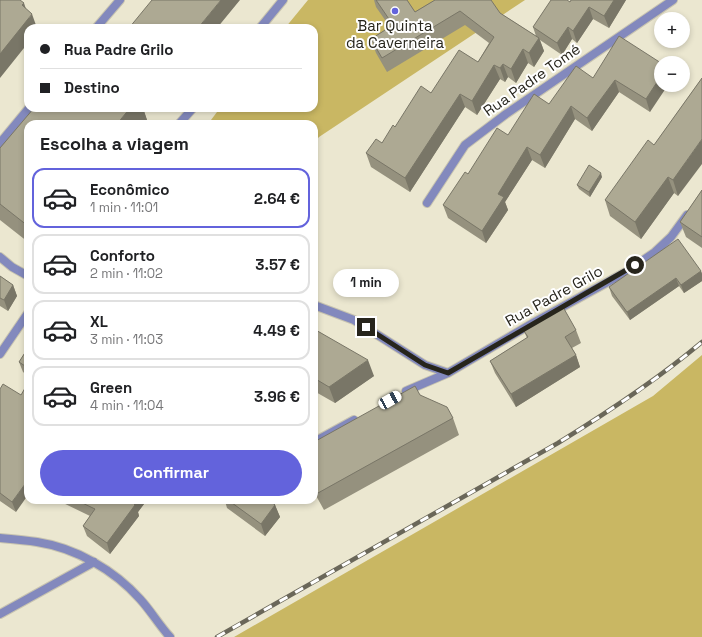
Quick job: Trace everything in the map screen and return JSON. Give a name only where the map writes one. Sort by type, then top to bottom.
[{"type":"street","points":[[99,24],[120,0]]},
{"type":"street","points":[[263,24],[284,0]]},
{"type":"street","name":"Rua Padre Tomé","points":[[427,203],[465,145],[506,114],[673,0]]},
{"type":"street","points":[[0,143],[26,112]]},
{"type":"street","points":[[182,120],[190,112]]},
{"type":"street","name":"Rua Padre Grilo","points":[[396,397],[448,373],[533,323],[626,272],[655,252],[670,237],[693,207]]},
{"type":"street","points":[[0,258],[24,274]]},
{"type":"street","points":[[318,306],[354,320],[425,365],[448,373]]},
{"type":"street","points":[[0,354],[24,319]]},
{"type":"street","points":[[318,440],[362,415]]},
{"type":"street","points":[[0,538],[38,542],[67,550],[94,562],[112,573],[140,598],[170,637]]},
{"type":"street","points":[[0,614],[94,562]]},
{"type":"shaded area","points":[[308,0],[525,0],[318,138],[318,120],[211,120],[217,112],[318,112],[318,24],[288,24]]},
{"type":"shaded area","points":[[702,355],[702,637],[234,637],[653,396]]},
{"type":"building","points":[[0,0],[20,0],[24,3],[22,5],[32,14],[0,54]]},
{"type":"building","points":[[152,0],[221,0],[201,24],[132,24]]},
{"type":"building","points":[[376,0],[407,0],[415,12],[435,0],[491,0],[500,13],[539,38],[529,53],[523,49],[511,69],[503,64],[500,68],[494,65],[472,101],[460,94],[405,178],[366,153],[376,139],[382,143],[393,125],[395,127],[421,86],[431,93],[459,50],[478,62],[494,37],[460,11],[382,58],[371,39],[393,25]]},
{"type":"building","points":[[551,0],[567,0],[570,2],[571,0],[614,0],[604,16],[589,7],[573,31],[568,27],[557,43],[533,27]]},
{"type":"building","points":[[619,36],[654,58],[654,87],[646,99],[615,80],[587,118],[571,106],[540,155],[527,147],[498,194],[504,197],[482,231],[443,205],[465,172],[468,174],[497,128],[508,135],[534,94],[549,104],[576,66],[593,78]]},
{"type":"building","points":[[702,78],[702,139],[673,180],[668,177],[635,222],[605,200],[648,140],[654,145]]},
{"type":"building","points":[[31,112],[127,112],[120,120],[24,120],[24,223],[0,204],[0,148]]},
{"type":"building","points":[[589,165],[601,173],[589,192],[577,185]]},
{"type":"building","points":[[702,190],[702,237],[680,222]]},
{"type":"building","points":[[678,239],[701,271],[681,285],[676,278],[627,312],[609,287]]},
{"type":"building","points":[[0,276],[13,285],[4,300],[0,298]]},
{"type":"building","points":[[563,307],[576,330],[565,337],[576,355],[511,394],[490,361],[528,337],[524,331]]},
{"type":"building","points":[[318,331],[368,360],[329,387],[318,380]]},
{"type":"building","points":[[24,354],[24,365],[19,362]]},
{"type":"building","points":[[3,384],[21,395],[24,390],[24,486],[12,502],[0,493],[0,389]]},
{"type":"building","points":[[415,386],[420,395],[447,407],[453,418],[318,493],[318,440]]},
{"type":"building","points":[[84,504],[135,505],[107,543],[83,526],[95,509]]},
{"type":"building","points":[[234,504],[274,504],[275,505],[261,524]]},
{"type":"railway","points":[[217,637],[558,443],[632,395],[702,342]]},
{"type":"place","name":"Bar Quinta da Caverneira","points":[[395,11]]},
{"type":"route","points":[[366,327],[425,365],[448,373],[533,323],[626,272],[635,265]]}]
